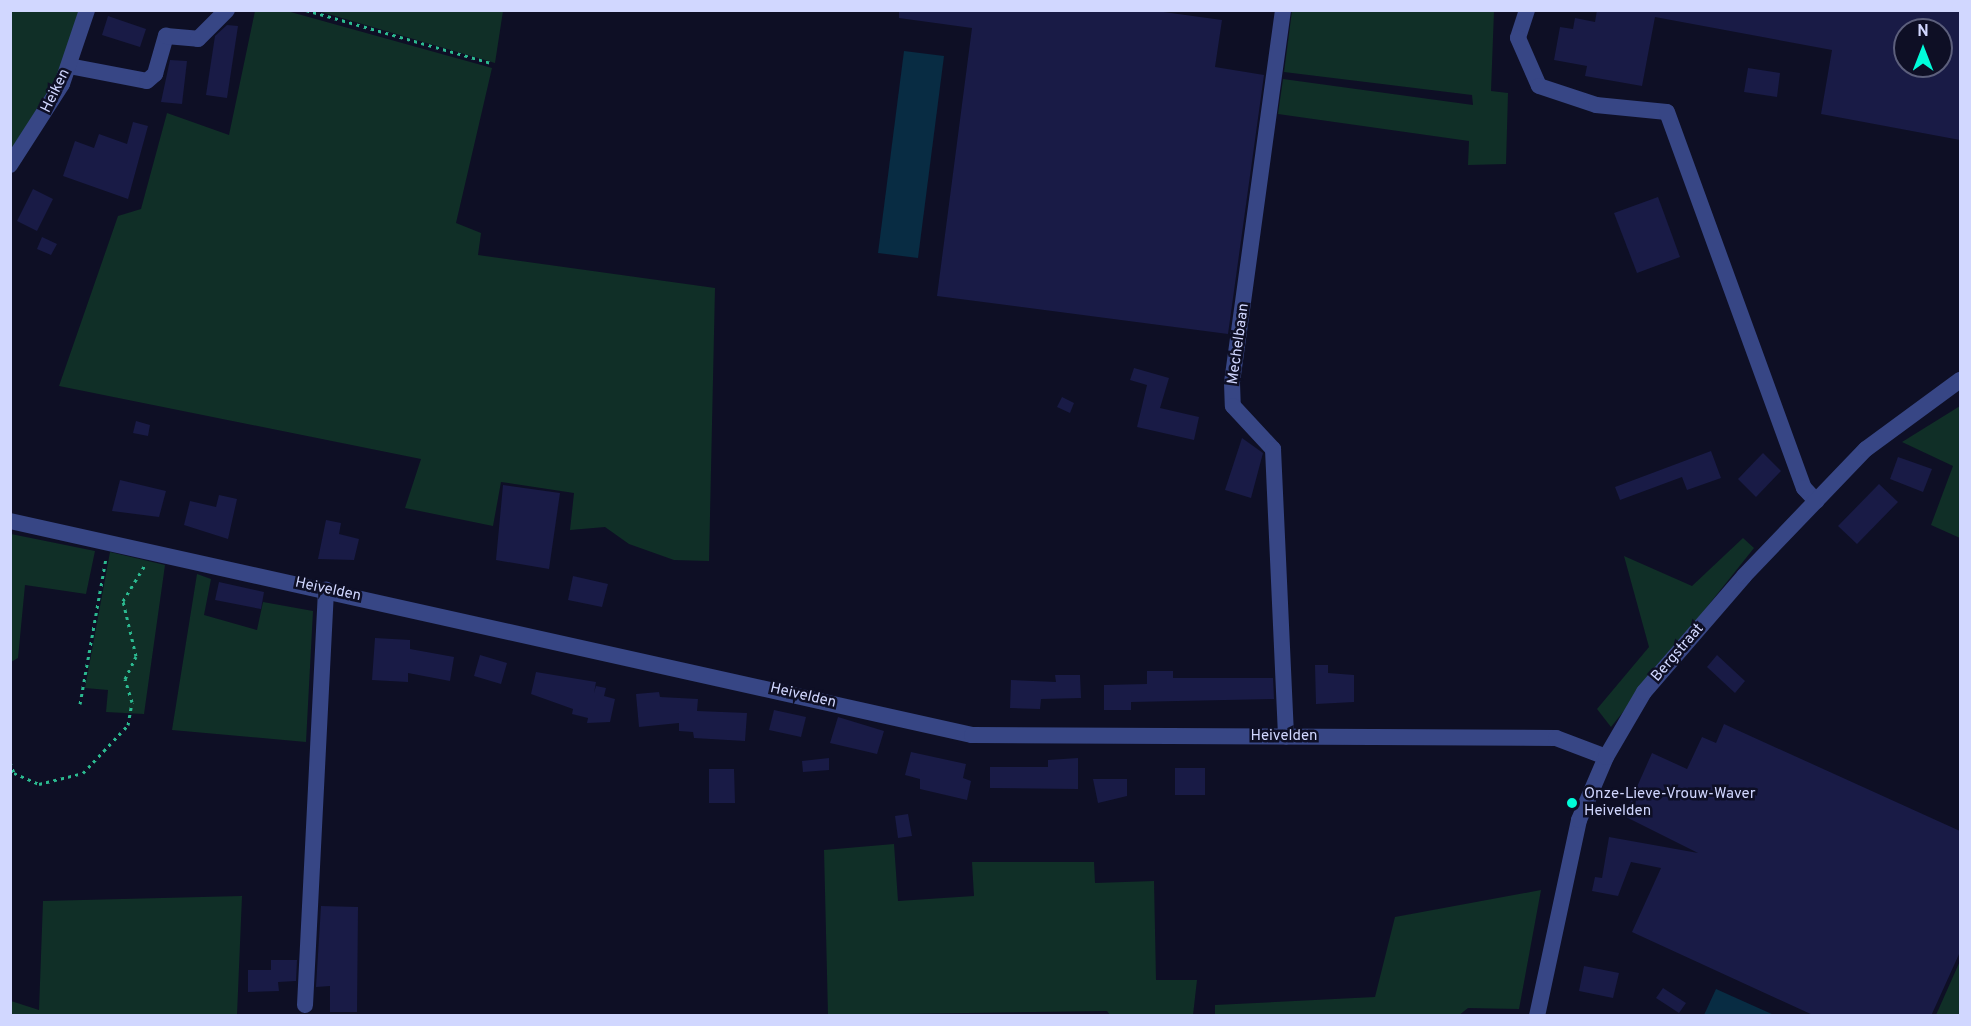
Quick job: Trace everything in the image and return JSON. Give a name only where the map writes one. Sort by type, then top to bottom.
[{"type":"street","name":"Heiken","points":[[10,165],[31,139],[69,66],[87,10]]},
{"type":"street","points":[[69,66],[147,81],[155,74],[166,36],[198,39],[226,10]]},
{"type":"street","name":"Mechelbaan","points":[[1283,10],[1232,383],[1233,406],[1273,449],[1286,737]]},
{"type":"street","points":[[1527,10],[1518,38],[1539,86],[1596,105],[1667,112],[1804,488],[1816,501]]},
{"type":"street","name":"Bergstraat","points":[[1537,1016],[1579,820],[1606,757],[1644,693],[1816,501],[1866,449],[1960,380]]},
{"type":"street","name":"Heivelden","points":[[10,521],[972,735],[1556,738],[1606,757]]},
{"type":"street","points":[[305,1005],[326,590]]},
{"type":"path","points":[[306,10],[491,63]]},
{"type":"path","points":[[80,704],[109,542]]},
{"type":"path","points":[[10,762],[14,773],[39,784],[83,773],[128,724],[132,702],[125,679],[136,656],[123,601],[129,583],[156,553]]},
{"type":"green space","points":[[11,11],[81,11],[59,81],[11,149]]},
{"type":"green space","points":[[255,11],[287,11],[492,68],[456,223],[481,233],[478,255],[715,288],[709,561],[674,560],[629,544],[605,527],[570,530],[574,493],[501,482],[493,526],[405,508],[421,459],[59,386],[118,216],[141,209],[167,113],[229,135]]},
{"type":"green space","points":[[318,11],[503,11],[495,63]]},
{"type":"green space","points":[[1292,11],[1494,11],[1491,91],[1508,93],[1506,164],[1468,165],[1469,141],[1278,114],[1283,79],[1473,105],[1472,95],[1284,72]]},
{"type":"green space","points":[[1960,406],[1960,538],[1931,525],[1953,466],[1902,442]]},
{"type":"green space","points":[[11,534],[95,551],[86,594],[25,585],[18,658],[11,662]]},
{"type":"green space","points":[[1743,538],[1754,548],[1611,727],[1597,709],[1649,647],[1624,556],[1692,586]]},
{"type":"green space","points":[[110,552],[165,565],[144,714],[106,712],[108,690],[85,688]]},
{"type":"green space","points":[[197,574],[211,579],[204,615],[257,630],[263,602],[313,611],[306,742],[172,730]]},
{"type":"green space","points":[[894,844],[898,901],[974,896],[972,862],[1094,862],[1095,883],[1154,881],[1156,980],[1197,980],[1193,1015],[1110,1015],[1107,1011],[828,1015],[824,850]]},
{"type":"green space","points":[[1541,890],[1519,1009],[1468,1008],[1458,1016],[1215,1015],[1215,1005],[1375,997],[1395,917]]},
{"type":"green space","points":[[242,896],[237,1015],[11,1015],[11,1001],[39,1010],[43,901]]},
{"type":"green space","points":[[1960,961],[1960,1015],[1936,1015]]},
{"type":"water","points":[[904,51],[944,56],[918,258],[878,253]]},
{"type":"water","points":[[1716,989],[1774,1015],[1704,1015]]},
{"type":"building","points":[[899,10],[1149,10],[1222,20],[1215,67],[1264,75],[1228,334],[937,296],[972,28],[899,18]]},
{"type":"building","points":[[1597,10],[1960,10],[1960,140],[1821,114],[1832,50],[1655,17],[1642,86],[1585,76],[1587,66],[1554,60],[1560,27],[1573,29],[1575,18],[1595,22]]},
{"type":"building","points":[[108,16],[146,29],[140,47],[102,35]]},
{"type":"building","points":[[227,25],[238,26],[227,98],[206,95],[215,36]]},
{"type":"building","points":[[170,60],[187,61],[182,104],[161,102]]},
{"type":"building","points":[[1748,68],[1780,73],[1777,97],[1744,92]]},
{"type":"building","points":[[133,122],[148,126],[128,199],[63,176],[75,141],[94,148],[99,134],[127,144]]},
{"type":"building","points":[[33,189],[53,199],[37,231],[17,221]]},
{"type":"building","points":[[1658,197],[1680,257],[1637,273],[1614,213]]},
{"type":"building","points":[[42,237],[57,244],[51,255],[37,249]]},
{"type":"building","points":[[1134,368],[1169,378],[1160,408],[1199,417],[1194,440],[1137,427],[1147,385],[1130,380]]},
{"type":"building","points":[[1062,397],[1074,403],[1070,413],[1057,407]]},
{"type":"building","points":[[136,421],[150,425],[148,436],[133,433]]},
{"type":"building","points":[[1242,438],[1263,453],[1251,498],[1225,490]]},
{"type":"building","points":[[1711,451],[1721,478],[1687,490],[1682,477],[1620,500],[1615,487]]},
{"type":"building","points":[[1763,453],[1781,471],[1756,497],[1738,479]]},
{"type":"building","points":[[1898,457],[1932,469],[1923,492],[1890,479]]},
{"type":"building","points":[[120,480],[166,491],[159,517],[112,511]]},
{"type":"building","points":[[1879,484],[1898,502],[1857,544],[1838,526]]},
{"type":"building","points":[[503,485],[560,493],[549,569],[496,560]]},
{"type":"building","points":[[219,495],[237,499],[228,539],[184,525],[190,501],[216,507]]},
{"type":"building","points":[[326,520],[341,523],[339,534],[359,539],[354,560],[318,559]]},
{"type":"building","points":[[573,576],[608,584],[602,607],[568,600]]},
{"type":"building","points":[[219,582],[264,592],[261,609],[215,600]]},
{"type":"building","points":[[375,638],[410,640],[410,649],[454,657],[450,681],[408,673],[408,682],[372,680]]},
{"type":"building","points":[[480,655],[507,663],[501,684],[474,676]]},
{"type":"building","points":[[1717,655],[1745,681],[1735,693],[1707,667]]},
{"type":"building","points":[[1315,665],[1328,665],[1328,673],[1354,675],[1354,702],[1316,704]]},
{"type":"building","points":[[1147,671],[1173,671],[1173,678],[1273,678],[1274,699],[1131,702],[1131,710],[1104,710],[1104,685],[1147,684]]},
{"type":"building","points":[[536,672],[596,682],[594,693],[596,686],[606,688],[604,696],[615,699],[610,722],[587,723],[588,718],[572,714],[573,709],[531,694]]},
{"type":"building","points":[[1055,675],[1080,675],[1081,698],[1041,699],[1040,709],[1010,708],[1011,680],[1056,682]]},
{"type":"building","points":[[659,692],[660,697],[698,699],[697,711],[747,713],[745,741],[694,738],[693,732],[679,731],[679,723],[639,727],[636,694]]},
{"type":"building","points":[[774,710],[806,717],[801,737],[769,730]]},
{"type":"building","points":[[838,717],[884,731],[877,754],[830,743]]},
{"type":"building","points":[[1724,724],[1960,831],[1960,952],[1931,1016],[1815,1016],[1632,932],[1661,868],[1631,862],[1618,896],[1592,891],[1595,877],[1602,878],[1609,837],[1698,853],[1624,816],[1652,753],[1687,769],[1702,737],[1716,743]]},
{"type":"building","points":[[911,752],[966,764],[963,778],[971,781],[967,800],[920,789],[920,779],[905,775]]},
{"type":"building","points":[[829,758],[829,770],[803,772],[802,761]]},
{"type":"building","points":[[1078,758],[1078,789],[990,788],[990,767],[1048,767],[1048,760]]},
{"type":"building","points":[[1175,768],[1205,768],[1205,795],[1175,795]]},
{"type":"building","points":[[709,769],[734,769],[735,803],[709,803]]},
{"type":"building","points":[[1093,779],[1127,779],[1127,796],[1098,803]]},
{"type":"building","points":[[908,814],[912,836],[898,838],[895,816]]},
{"type":"building","points":[[321,906],[358,907],[357,1012],[330,1012],[330,986],[316,987]]},
{"type":"building","points":[[271,960],[297,960],[296,981],[278,982],[279,991],[248,992],[248,970],[271,970]]},
{"type":"building","points":[[1584,966],[1619,973],[1613,998],[1579,991]]},
{"type":"building","points":[[1663,988],[1686,1003],[1679,1013],[1656,998]]},
{"type":"place","name":"Onze-Lieve-Vrouw-Waver Heivelden","points":[[1572,803]]}]
